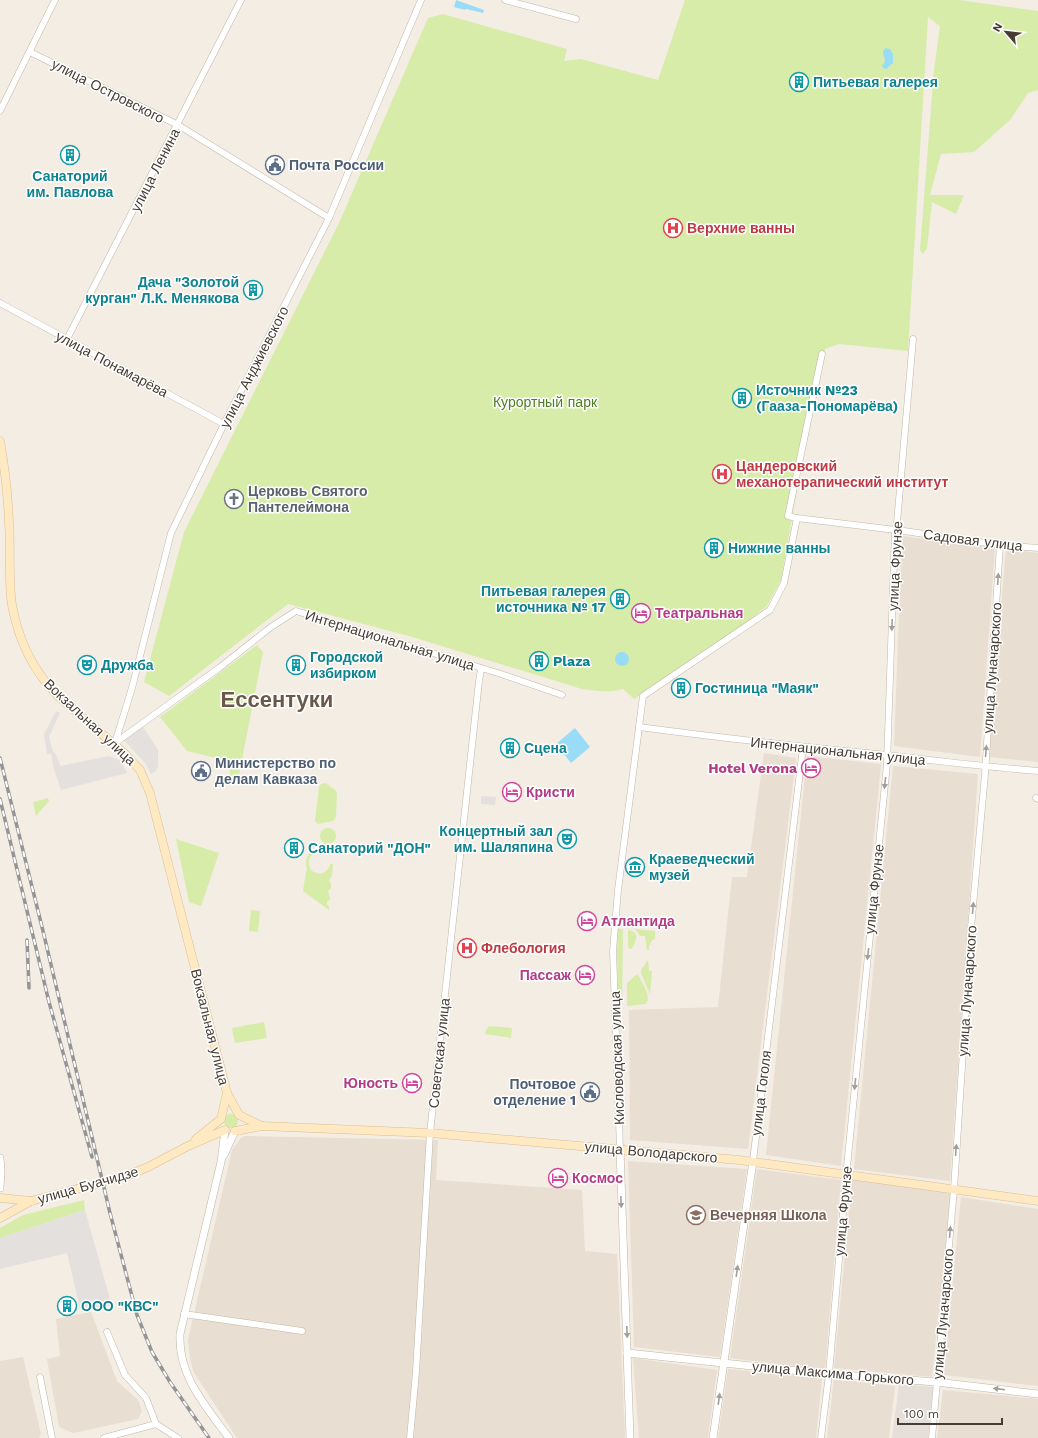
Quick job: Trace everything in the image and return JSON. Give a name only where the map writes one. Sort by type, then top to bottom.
[{"type":"main road","name":"Вокзальная улица","points":[[0,441],[8,494],[10,585],[16,623],[22,640],[37,671],[46,684],[114,743],[140,770],[150,793],[227,1094]]},
{"type":"main road","points":[[227,1094],[239,1115],[241,1124],[236,1131]]},
{"type":"main road","points":[[227,1094],[222,1119],[222,1125],[225,1130],[230,1132],[262,1126]]},
{"type":"main road","points":[[188,1146],[222,1119],[225,1114],[231,1111],[262,1126]]},
{"type":"main road","name":"улица Володарского","points":[[262,1126],[430,1133],[753,1161],[1038,1201]]},
{"type":"main road","points":[[188,1146],[225,1130]]},
{"type":"main road","name":"улица Буачидзе","points":[[0,1218],[31,1201],[126,1176],[148,1167],[188,1146]]},
{"type":"main road","name":"улица Буачидзе","points":[[0,1198],[31,1201]]},
{"type":"street","points":[[0,111],[55,0]]},
{"type":"street","name":"улица Ленина","points":[[68,339],[241,0]]},
{"type":"street","name":"улица Анджиевского","points":[[114,743],[132,688],[171,533],[224,424],[329,218],[421,0]]},
{"type":"street","points":[[505,0],[576,19]]},
{"type":"street","name":"улица Островского","points":[[30,52],[178,126],[329,218]]},
{"type":"street","name":"улица Понамарёва","points":[[0,304],[68,339],[224,424]]},
{"type":"street","name":"улица Фрунзе","points":[[821,1438],[829,1374],[846,1174],[887,755],[895,530],[913,339]]},
{"type":"street","points":[[796,518],[788,516],[822,354]]},
{"type":"street","name":"Садовая улица","points":[[796,518],[1000,545],[1038,548]]},
{"type":"street","name":"Кисловодская улица","points":[[630,1438],[613,951],[618,890],[643,696],[770,610],[784,583],[796,518]]},
{"type":"street","name":"улица Луначарского","points":[[932,1438],[954,1189],[1000,545]]},
{"type":"street","name":"Интернациональная улица","points":[[114,743],[219,668],[271,627],[296,611],[407,644],[562,695]]},
{"type":"street","name":"Советская улица","points":[[410,1438],[416,1372],[430,1133],[478,681],[481,669]]},
{"type":"street","name":"Интернациональная улица","points":[[639,727],[724,739],[887,755],[985,767],[1038,771]]},
{"type":"street","name":"улица Гоголя","points":[[713,1438],[753,1161],[803,747]]},
{"type":"street","points":[[225,1130],[221,1162],[184,1314],[179,1348],[182,1362],[198,1396],[228,1438]]},
{"type":"street","points":[[221,1162],[236,1131]]},
{"type":"street","points":[[0,1158],[2,1170],[0,1188]]},
{"type":"street","points":[[184,1314],[302,1331]]},
{"type":"street","points":[[107,1332],[125,1376],[146,1398],[156,1424],[178,1438]]},
{"type":"street","name":"улица Максима Горького","points":[[627,1353],[829,1374],[936,1382],[1038,1394]]},
{"type":"street","points":[[40,1378],[52,1438]]},
{"type":"street","points":[[104,1438],[156,1424]]},
{"type":"shaded area","points":[[902,536],[995,548],[980,757],[894,746]]},
{"type":"shaded area","points":[[1006,549],[1038,553],[1038,762],[988,757]]},
{"type":"shaded area","points":[[56,711],[60,713],[49,737],[53,752],[56,754],[60,766],[109,756],[121,761],[127,773],[61,790],[53,766],[51,754],[47,754],[44,734]]},
{"type":"shaded area","points":[[141,724],[158,750],[158,766],[156,771],[151,774],[146,764],[122,738]]},
{"type":"shaded area","points":[[764,753],[796,758],[748,1149],[630,1140],[629,1010],[718,1007],[732,877],[747,877]]},
{"type":"shaded area","points":[[807,756],[881,764],[841,1166],[766,1155]]},
{"type":"shaded area","points":[[893,766],[978,774],[950,1181],[854,1169]]},
{"type":"shaded area","points":[[481,796],[496,797],[495,805],[481,804]]},
{"type":"shaded area","points":[[245,1136],[438,1140],[436,1180],[582,1190],[585,1251],[617,1254],[625,1438],[237,1438],[194,1373],[190,1359],[188,1340],[232,1150],[241,1138]]},
{"type":"shaded area","points":[[628,1161],[747,1169],[720,1357],[634,1347]]},
{"type":"shaded area","points":[[757,1169],[841,1180],[825,1370],[730,1358]]},
{"type":"shaded area","points":[[852,1180],[951,1192],[932,1377],[834,1368]]},
{"type":"shaded area","points":[[961,1197],[1038,1209],[1038,1386],[944,1375]]},
{"type":"shaded area","points":[[85,1210],[112,1306],[80,1308],[67,1253],[0,1269],[0,1238]]},
{"type":"shaded area","points":[[91,1312],[117,1381],[138,1400],[142,1411],[138,1419],[73,1433],[59,1427],[47,1359],[60,1356],[56,1319]]},
{"type":"shaded area","points":[[23,1357],[41,1434],[39,1438],[0,1438],[0,1361]]},
{"type":"shaded area","points":[[633,1358],[717,1370],[708,1438],[639,1438]]},
{"type":"shaded area","points":[[728,1369],[822,1378],[816,1438],[718,1438]]},
{"type":"shaded area","points":[[834,1379],[895,1386],[889,1438],[827,1438]]},
{"type":"shaded area","points":[[899,1384],[933,1387],[928,1438],[892,1438]]},
{"type":"shaded area","points":[[943,1390],[1038,1399],[1038,1438],[937,1438]]},
{"type":"green space","name":"Курортный парк","points":[[685,0],[959,0],[1038,11],[1038,90],[1028,93],[1010,120],[974,152],[941,154],[930,195],[964,195],[956,214],[932,202],[927,248],[923,254],[920,250],[934,70],[940,26],[928,17],[908,351],[839,344],[825,349],[800,472],[781,580],[767,606],[726,638],[634,699],[623,689],[597,691],[582,689],[409,636],[288,604],[169,696],[144,682],[184,532],[339,223],[428,18],[443,14],[567,49],[564,61],[581,59],[658,80]]},
{"type":"green space","points":[[257,645],[263,652],[238,780],[229,779],[230,773],[228,761],[187,751],[160,717]]},
{"type":"green space","points":[[326,783],[336,791],[337,794],[336,817],[333,821],[318,824],[315,821],[319,787],[321,784]]},
{"type":"green space","points":[[48,798],[49,801],[36,816],[33,802]]},
{"type":"green space","points":[[325,828],[331,828],[336,833],[334,842],[331,844],[325,844],[320,839],[320,833]]},
{"type":"green space","points":[[176,839],[219,853],[201,906],[189,902]]},
{"type":"green space","points":[[311,851],[313,854],[309,862],[312,871],[315,873],[323,873],[327,870],[330,864],[333,864],[332,876],[329,880],[331,888],[328,891],[330,899],[327,902],[329,910],[303,891],[307,871],[306,860]]},
{"type":"green space","points":[[251,910],[260,911],[258,932],[249,931]]},
{"type":"green space","points":[[618,929],[623,929],[622,1005],[618,1004]]},
{"type":"green space","points":[[635,929],[655,931],[655,940],[653,939],[649,946],[649,950],[647,950],[645,936],[640,936]]},
{"type":"green space","points":[[628,930],[632,931],[636,935],[636,940],[632,949],[628,948]]},
{"type":"green space","points":[[647,961],[649,971],[652,971],[650,994],[641,973],[641,970]]},
{"type":"green space","points":[[638,975],[646,990],[648,1001],[646,1004],[627,1006],[627,983]]},
{"type":"green space","points":[[264,1022],[267,1038],[235,1043],[232,1028]]},
{"type":"green space","points":[[489,1026],[512,1028],[511,1038],[485,1034]]},
{"type":"green space","points":[[231,1114],[236,1116],[238,1121],[236,1126],[231,1128],[226,1126],[224,1121],[226,1116]]},
{"type":"green space","points":[[84,1200],[85,1210],[0,1238],[0,1228],[23,1215]]},
{"type":"water","points":[[456,0],[484,10],[483,13],[454,7]]},
{"type":"water","points":[[885,48],[890,49],[893,54],[893,63],[886,69],[882,66],[885,61],[883,52]]},
{"type":"water","points":[[619,652],[625,652],[629,656],[629,662],[625,666],[619,666],[615,662],[615,656]]},
{"type":"water","points":[[575,728],[590,747],[571,763],[556,744]]},
{"type":"railway","points":[[0,758],[110,1213],[137,1315],[152,1352],[170,1382],[209,1438]]},
{"type":"railway","points":[[0,799],[49,1002],[92,1157]]},
{"type":"railway","points":[[27,940],[29,988]]},
{"type":"place","name":"Питьевая галерея","points":[[799,82]]},
{"type":"place","name":"Санаторий им. Павлова","points":[[70,155]]},
{"type":"place","name":"Почта России","points":[[275,165]]},
{"type":"place","name":"Верхние ванны","points":[[673,228]]},
{"type":"place","name":"Дача \"Золотой курган\" Л.К. Менякова","points":[[253,290]]},
{"type":"place","name":"Источник №23 (Гааза-Пономарёва)","points":[[742,398]]},
{"type":"place","name":"Цандеровский механотерапический институт","points":[[722,474]]},
{"type":"place","name":"Церковь Святого Пантелеймона","points":[[234,499]]},
{"type":"place","name":"Нижние ванны","points":[[714,548]]},
{"type":"place","name":"Питьевая галерея источника № 17","points":[[620,599]]},
{"type":"place","name":"Театральная","points":[[641,613]]},
{"type":"place","name":"Plaza","points":[[539,661]]},
{"type":"place","name":"Дружба","points":[[87,665]]},
{"type":"place","name":"Городской избирком","points":[[296,665]]},
{"type":"place","name":"Гостиница \"Маяк\"","points":[[681,688]]},
{"type":"place","name":"Сцена","points":[[510,748]]},
{"type":"place","name":"Hotel Verona","points":[[811,768]]},
{"type":"place","name":"Министерство по делам Кавказа","points":[[201,771]]},
{"type":"place","name":"Кристи","points":[[512,792]]},
{"type":"place","name":"Концертный зал им. Шаляпина","points":[[567,839]]},
{"type":"place","name":"Санаторий \"ДОН\"","points":[[294,848]]},
{"type":"place","name":"Краеведческий музей","points":[[635,867]]},
{"type":"place","name":"Атлантида","points":[[587,921]]},
{"type":"place","name":"Флебология","points":[[467,948]]},
{"type":"place","name":"Пассаж","points":[[585,975]]},
{"type":"place","name":"Юность","points":[[412,1083]]},
{"type":"place","name":"Почтовое отделение 1","points":[[590,1092]]},
{"type":"place","name":"Космос","points":[[558,1178]]},
{"type":"place","name":"Вечерняя Школа","points":[[696,1215]]},
{"type":"place","name":"ООО \"КВС\"","points":[[67,1306]]},
{"type":"district","name":"Ессентуки","points":[[277,699]]}]
